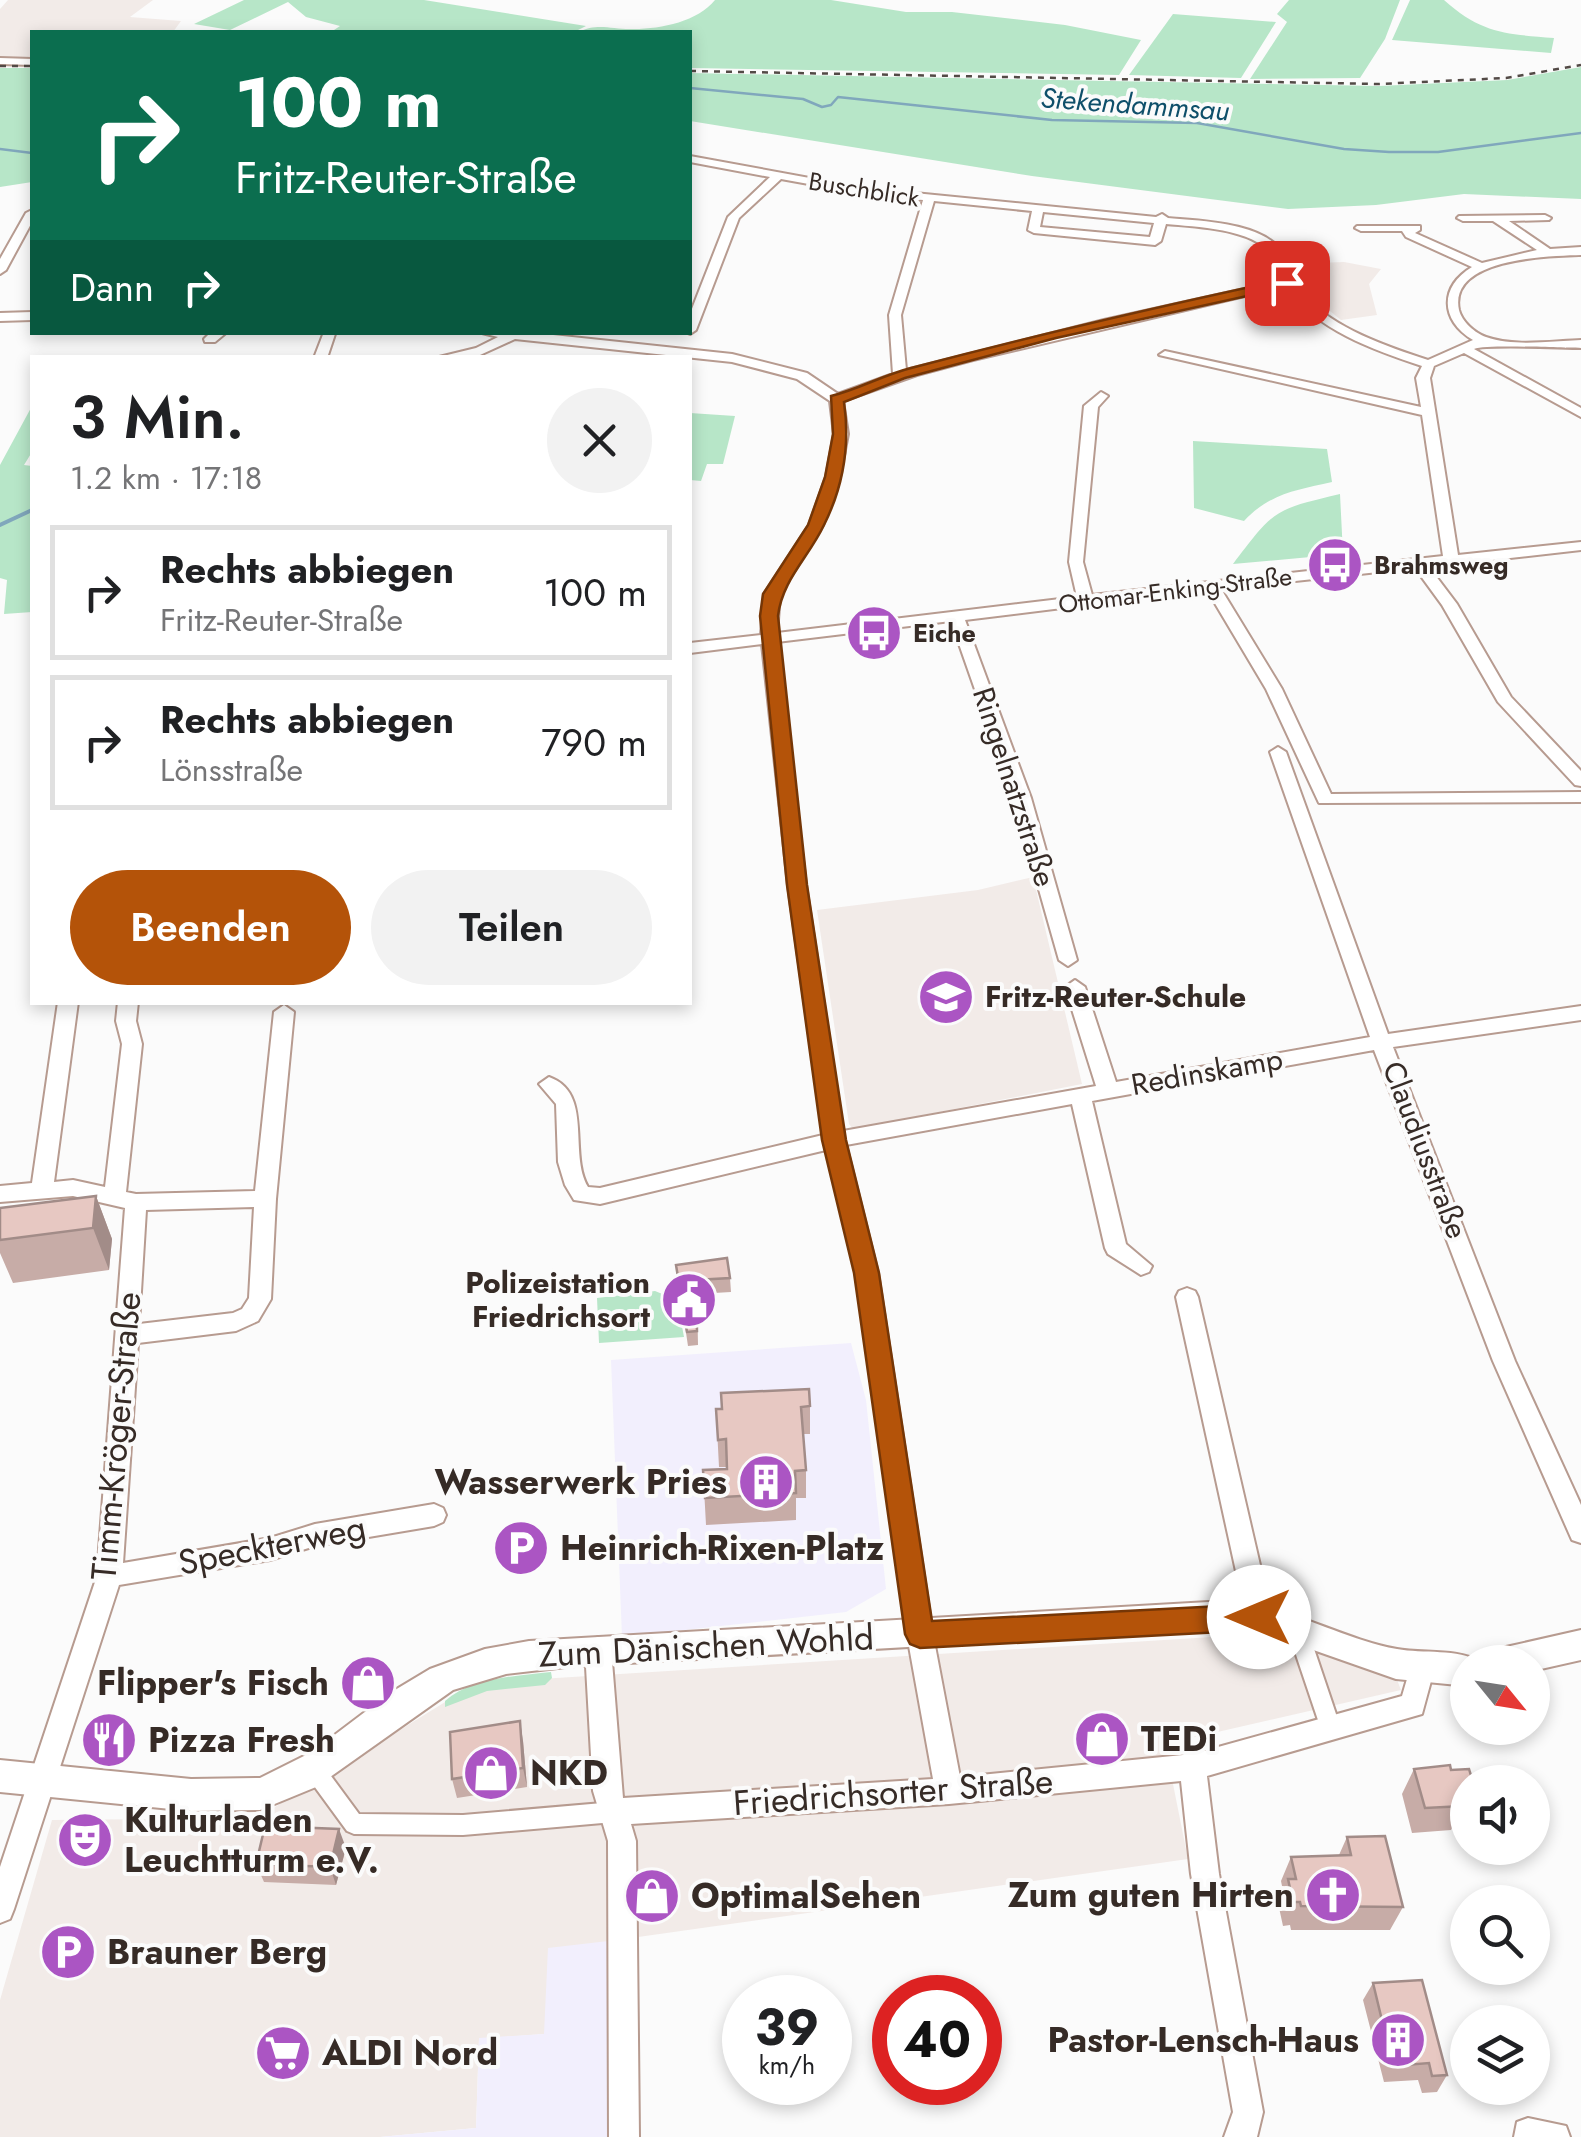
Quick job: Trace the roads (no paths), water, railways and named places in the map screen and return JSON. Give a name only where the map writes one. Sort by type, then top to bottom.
[{"type":"street","points":[[0,61],[30,62]]},
{"type":"street","name":"Buschblick","points":[[692,159],[929,198],[1162,218],[1246,232],[1278,254],[1287,283],[1315,309],[1349,332],[1395,354],[1429,364]]},
{"type":"street","points":[[692,326],[734,217],[779,175]]},
{"type":"street","points":[[900,375],[896,316],[929,198]]},
{"type":"street","points":[[1039,206],[1034,230],[1052,233],[1155,241],[1162,218]]},
{"type":"street","points":[[1493,216],[1547,252]]},
{"type":"street","points":[[0,270],[30,217]]},
{"type":"street","points":[[1463,218],[1546,218]]},
{"type":"street","points":[[1361,228],[1428,228]]},
{"type":"street","points":[[1406,228],[1410,235],[1482,267]]},
{"type":"street","points":[[1483,340],[1456,319],[1452,302],[1457,284],[1482,267],[1547,252],[1581,251]]},
{"type":"street","points":[[504,335],[563,336],[772,366],[802,376],[836,399],[860,394],[900,375],[1071,330],[1287,283]]},
{"type":"street","points":[[0,317],[30,316]]},
{"type":"street","points":[[682,351],[688,335]]},
{"type":"street","points":[[458,355],[480,351],[511,336]]},
{"type":"street","points":[[1451,559],[1426,412],[1423,378],[1429,364],[1483,340],[1581,344]]},
{"type":"street","points":[[1462,348],[1581,413]]},
{"type":"street","points":[[1166,355],[1426,412]]},
{"type":"street","points":[[1086,601],[1076,562],[1091,406],[1101,396]]},
{"type":"street","points":[[836,399],[841,434],[833,477],[816,525],[772,594],[769,638],[797,885],[834,1140],[866,1273],[920,1634],[949,1791]]},
{"type":"street","name":"Ottomar-Enking-Straße","points":[[692,648],[1211,585],[1581,546]]},
{"type":"street","points":[[1418,562],[1450,604],[1504,699],[1581,781]]},
{"type":"street","points":[[1211,585],[1254,647],[1324,799],[1581,796]]},
{"type":"street","name":"Ringelnatzstraße","points":[[956,616],[1022,798],[1068,960]]},
{"type":"street","name":"Claudiusstraße","points":[[1310,763],[1280,758],[1358,981],[1504,1361],[1581,1532]]},
{"type":"street","points":[[1075,987],[1108,1090]]},
{"type":"street","points":[[42,1188],[68,1005]]},
{"type":"street","name":"Timm-Kröger-Straße","points":[[42,1780],[110,1576],[125,1334],[132,1044],[126,1021],[128,1005]]},
{"type":"street","points":[[125,1334],[236,1322],[250,1315],[260,1300],[265,1199],[284,1012]]},
{"type":"street","name":"Redinskamp","points":[[548,1084],[566,1102],[570,1174],[582,1194],[590,1196],[834,1140],[1384,1042],[1581,1012]]},
{"type":"street","points":[[1080,1096],[1116,1248],[1141,1266]]},
{"type":"street","points":[[0,1194],[73,1188],[126,1199],[265,1199]]},
{"type":"street","points":[[1187,1297],[1259,1617]]},
{"type":"street","name":"Speckterweg","points":[[110,1576],[270,1549],[315,1535],[434,1515]]},
{"type":"street","name":"Zum Dänischen Wohld","points":[[0,1776],[234,1797],[258,1795],[313,1768],[420,1692],[462,1670],[496,1659],[598,1649],[1259,1617],[1422,1670]]},
{"type":"street","points":[[1297,1628],[1330,1726]]},
{"type":"street","points":[[1550,1652],[1581,1645]]},
{"type":"street","points":[[598,1649],[607,1791],[622,1841],[624,2137]]},
{"type":"street","points":[[1422,1670],[1450,1671]]},
{"type":"street","name":"Friedrichsorter Straße","points":[[313,1768],[354,1824],[449,1826],[949,1791],[1193,1767],[1413,1705],[1422,1670]]},
{"type":"street","points":[[1193,1767],[1205,1874],[1244,2125]]},
{"type":"street","points":[[0,1909],[42,1780]]},
{"type":"waterway","name":"Stekendammsau","points":[[692,88],[803,99],[822,107],[831,105],[838,97],[1052,120],[1197,123],[1344,149],[1389,152],[1438,152],[1581,133]]},
{"type":"waterway","name":"Stekendammsau","points":[[0,149],[30,153]]},
{"type":"waterway","points":[[0,525],[30,511]]},
{"type":"railway","points":[[692,71],[1379,84],[1506,78],[1581,65]]},
{"type":"railway","points":[[0,66],[30,66]]},
{"type":"place","name":"Brahmsweg","points":[[1335,565]]},
{"type":"place","name":"Eiche","points":[[874,633]]},
{"type":"place","name":"Fritz-Reuter-Schule","points":[[946,997]]},
{"type":"place","name":"Polizeistation Friedrichsort","points":[[689,1300]]},
{"type":"place","name":"Wasserwerk Pries","points":[[766,1482]]},
{"type":"place","name":"Heinrich-Rixen-Platz","points":[[521,1548]]},
{"type":"place","name":"Flipper's Fisch","points":[[368,1683]]},
{"type":"place","name":"TEDi","points":[[1102,1739]]},
{"type":"place","name":"Pizza Fresh","points":[[109,1740]]},
{"type":"place","name":"NKD","points":[[491,1773]]},
{"type":"place","name":"Kulturladen Leuchtturm e.V.","points":[[85,1840]]},
{"type":"place","name":"Zum guten Hirten","points":[[1333,1895]]},
{"type":"place","name":"OptimalSehen","points":[[652,1896]]},
{"type":"place","name":"Brauner Berg","points":[[68,1952]]},
{"type":"place","name":"Pastor-Lensch-Haus","points":[[1398,2040]]},
{"type":"place","name":"ALDI Nord","points":[[283,2053]]}]
